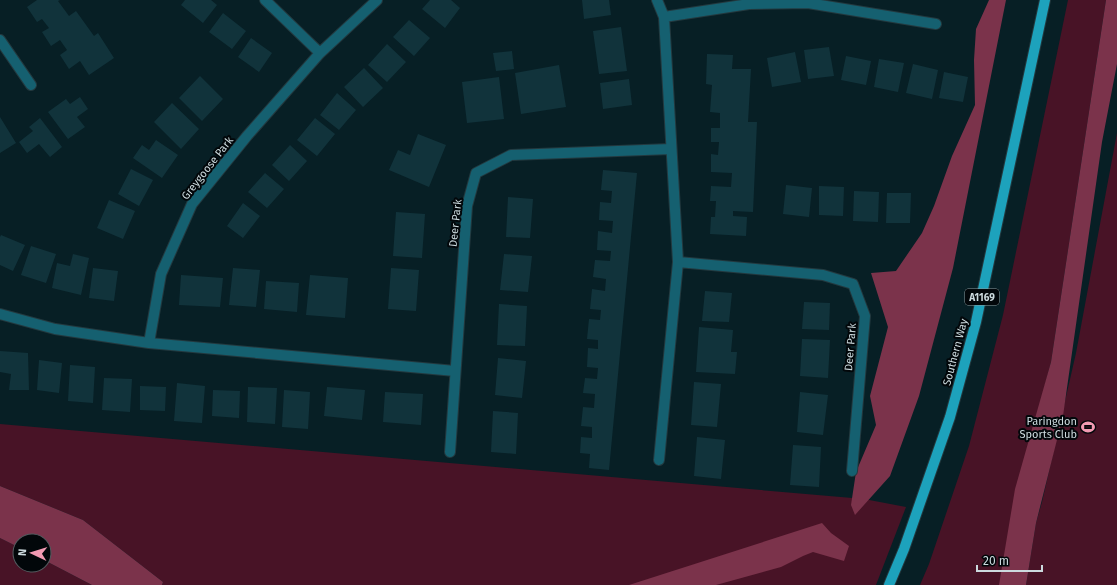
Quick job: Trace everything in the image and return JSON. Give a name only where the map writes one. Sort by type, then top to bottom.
[{"type":"main road","name":"Southern Way","points":[[889,585],[904,549],[950,417],[976,322],[1045,0]]},
{"type":"street","points":[[265,0],[320,53]]},
{"type":"street","name":"Greygoose Park","points":[[149,343],[161,274],[192,204],[247,136],[320,53],[377,0]]},
{"type":"street","points":[[657,0],[664,17],[678,262],[659,460]]},
{"type":"street","points":[[664,17],[748,4],[808,3],[936,24]]},
{"type":"street","points":[[0,40],[31,85]]},
{"type":"street","name":"Deer Park","points":[[450,452],[467,206],[476,173],[511,155],[671,150]]},
{"type":"street","name":"Deer Park","points":[[678,262],[823,275],[853,284],[865,316],[852,471]]},
{"type":"street","points":[[0,314],[55,329],[149,343],[455,370]]},
{"type":"shaded area","points":[[989,0],[1006,0],[953,268],[919,396],[890,476],[855,515],[851,505],[856,472],[876,425],[870,396],[888,327],[871,273],[896,271],[922,233],[934,206],[952,156],[975,105],[974,60],[976,29]]},
{"type":"shaded area","points":[[1068,0],[1106,0],[1051,362],[1018,488],[1000,585],[920,585],[929,564],[969,446],[1003,315]]},
{"type":"shaded area","points":[[1106,0],[1117,0],[1117,64],[1102,142],[1063,416],[1036,523],[1026,585],[999,585],[1015,489],[1051,362]]},
{"type":"shaded area","name":"Paringdon Sports Club","points":[[1117,133],[1117,585],[1026,585],[1036,523],[1076,353]]},
{"type":"shaded area","points":[[0,424],[864,499],[906,507],[876,585],[162,585],[163,582],[83,520],[0,486]]},
{"type":"shaded area","points":[[0,486],[83,520],[163,582],[162,585],[92,585],[52,564],[52,533],[12,533],[12,544],[0,538]]},
{"type":"shaded area","points":[[822,523],[831,533],[849,546],[844,561],[813,552],[781,567],[716,585],[629,585]]},
{"type":"shaded area","points":[[0,538],[12,544],[12,573],[52,573],[52,564],[92,585],[0,585]]},
{"type":"building","points":[[37,0],[60,0],[58,1],[69,16],[76,11],[94,36],[98,33],[114,58],[89,75],[80,61],[69,69],[60,55],[67,50],[60,40],[51,46],[42,32],[49,28],[42,19],[37,22],[27,7]]},
{"type":"building","points":[[185,0],[211,0],[217,5],[203,23],[181,5]]},
{"type":"building","points":[[430,0],[451,0],[460,8],[445,28],[422,9]]},
{"type":"building","points":[[582,0],[609,0],[611,15],[584,19]]},
{"type":"building","points":[[223,13],[246,31],[232,49],[209,32]]},
{"type":"building","points":[[409,20],[430,38],[414,56],[393,37]]},
{"type":"building","points":[[621,27],[627,71],[599,74],[593,31]]},
{"type":"building","points":[[251,38],[272,53],[259,72],[238,57]]},
{"type":"building","points":[[387,44],[406,62],[387,82],[368,65]]},
{"type":"building","points":[[829,47],[834,76],[808,79],[804,50]]},
{"type":"building","points":[[512,51],[514,69],[496,71],[493,53]]},
{"type":"building","points":[[795,52],[801,82],[772,87],[767,58]]},
{"type":"building","points":[[707,54],[733,55],[732,69],[751,69],[748,122],[757,122],[753,212],[733,211],[733,216],[747,217],[746,236],[710,234],[711,217],[715,217],[716,201],[710,201],[711,186],[731,187],[732,173],[711,172],[711,154],[718,155],[719,142],[711,142],[711,128],[720,128],[720,113],[710,112],[712,85],[706,84]]},
{"type":"building","points":[[846,56],[871,61],[866,85],[841,80]]},
{"type":"building","points":[[879,59],[904,63],[898,92],[874,87]]},
{"type":"building","points":[[913,64],[938,70],[932,99],[906,93]]},
{"type":"building","points":[[559,65],[566,107],[521,114],[515,73]]},
{"type":"building","points":[[364,68],[383,88],[363,107],[344,87]]},
{"type":"building","points":[[944,72],[968,77],[963,102],[939,98]]},
{"type":"building","points":[[200,76],[223,99],[202,121],[179,98]]},
{"type":"building","points":[[499,77],[504,119],[467,123],[462,82]]},
{"type":"building","points":[[629,79],[632,105],[603,109],[600,83]]},
{"type":"building","points":[[337,93],[356,110],[339,130],[320,115]]},
{"type":"building","points":[[80,97],[88,109],[77,117],[85,127],[68,139],[48,112],[66,99],[70,104]]},
{"type":"building","points":[[172,103],[199,129],[181,149],[154,122]]},
{"type":"building","points":[[0,117],[16,143],[0,153]]},
{"type":"building","points":[[40,118],[62,147],[50,157],[39,144],[27,153],[19,142],[33,131],[29,127]]},
{"type":"building","points":[[315,118],[335,134],[317,156],[297,140]]},
{"type":"building","points":[[418,134],[446,145],[429,187],[389,170],[398,150],[410,155]]},
{"type":"building","points":[[156,140],[178,155],[162,178],[133,158],[142,145],[149,150]]},
{"type":"building","points":[[290,145],[307,161],[289,181],[272,165]]},
{"type":"building","points":[[131,169],[153,180],[139,206],[118,194]]},
{"type":"building","points":[[603,170],[637,173],[609,470],[589,468],[590,454],[580,453],[581,437],[592,438],[592,427],[581,426],[583,407],[594,408],[595,394],[583,393],[585,378],[597,379],[598,368],[587,367],[588,348],[598,349],[598,340],[587,339],[589,319],[600,320],[601,310],[590,309],[592,289],[605,291],[606,279],[593,277],[595,260],[610,261],[611,251],[597,250],[598,231],[612,233],[613,221],[599,220],[600,202],[611,203],[612,191],[601,190]]},
{"type":"building","points":[[265,173],[284,189],[267,208],[248,192]]},
{"type":"building","points":[[786,185],[812,188],[809,217],[783,214]]},
{"type":"building","points":[[819,186],[844,187],[843,216],[819,215]]},
{"type":"building","points":[[854,191],[879,192],[878,222],[853,221]]},
{"type":"building","points":[[887,193],[911,193],[910,223],[886,223]]},
{"type":"building","points":[[508,197],[533,199],[530,238],[506,237]]},
{"type":"building","points":[[109,200],[135,211],[123,239],[97,228]]},
{"type":"building","points":[[243,203],[260,216],[243,238],[227,226]]},
{"type":"building","points":[[396,212],[425,214],[422,258],[393,256]]},
{"type":"building","points":[[1,235],[25,245],[13,271],[0,265]]},
{"type":"building","points":[[31,246],[56,254],[46,283],[21,275]]},
{"type":"building","points":[[73,254],[89,258],[81,295],[52,288],[57,263],[70,266]]},
{"type":"building","points":[[504,254],[532,256],[528,292],[500,290]]},
{"type":"building","points":[[93,268],[118,271],[114,301],[89,298]]},
{"type":"building","points":[[233,268],[260,270],[256,307],[229,305]]},
{"type":"building","points":[[391,268],[419,270],[416,311],[388,309]]},
{"type":"building","points":[[181,275],[223,278],[220,307],[179,305]]},
{"type":"building","points":[[310,275],[348,278],[345,318],[306,315]]},
{"type":"building","points":[[266,281],[299,283],[297,312],[264,309]]},
{"type":"building","points":[[705,291],[732,293],[729,322],[702,321]]},
{"type":"building","points":[[804,302],[830,303],[829,330],[802,329]]},
{"type":"building","points":[[499,304],[527,306],[525,346],[497,345]]},
{"type":"building","points":[[699,327],[733,330],[731,352],[737,352],[735,374],[696,372]]},
{"type":"building","points":[[802,339],[830,340],[828,378],[800,376]]},
{"type":"building","points":[[0,351],[28,353],[29,390],[9,390],[11,374],[0,372]]},
{"type":"building","points":[[498,358],[526,361],[522,398],[495,395]]},
{"type":"building","points":[[39,360],[62,363],[59,393],[37,390]]},
{"type":"building","points":[[70,365],[95,367],[93,403],[68,401]]},
{"type":"building","points":[[104,378],[132,379],[130,412],[102,410]]},
{"type":"building","points":[[694,382],[721,384],[717,427],[691,425]]},
{"type":"building","points":[[177,383],[205,386],[202,423],[174,421]]},
{"type":"building","points":[[140,386],[166,387],[165,411],[140,410]]},
{"type":"building","points":[[248,387],[277,388],[275,424],[247,422]]},
{"type":"building","points":[[327,387],[365,390],[362,420],[324,416]]},
{"type":"building","points":[[213,390],[240,391],[239,418],[212,416]]},
{"type":"building","points":[[284,390],[310,392],[308,429],[282,427]]},
{"type":"building","points":[[385,392],[423,394],[421,425],[383,422]]},
{"type":"building","points":[[800,392],[828,395],[823,435],[797,432]]},
{"type":"building","points":[[493,411],[518,413],[516,454],[491,452]]},
{"type":"building","points":[[697,437],[725,440],[721,479],[694,476]]},
{"type":"building","points":[[793,445],[821,447],[819,487],[790,485]]},
{"type":"place","name":"Paringdon Sports Club","points":[[1088,427]]}]
